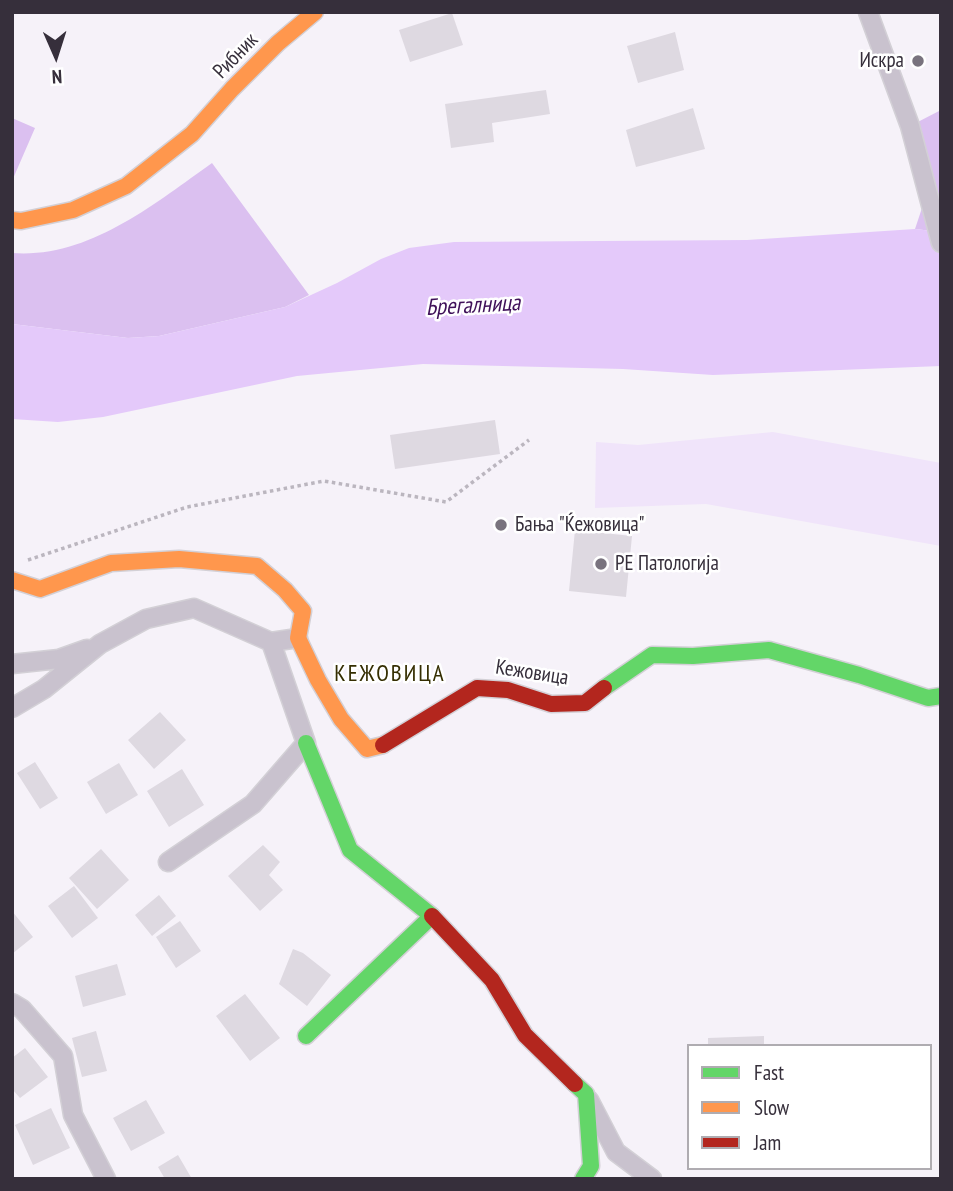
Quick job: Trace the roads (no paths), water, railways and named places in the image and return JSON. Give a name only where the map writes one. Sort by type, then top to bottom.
[{"type":"street","name":"Рибник","points":[[12,220],[22,221],[73,210],[126,186],[192,134],[278,43],[315,12]]},
{"type":"street","points":[[868,12],[910,126],[941,243]]},
{"type":"street","name":"Кежовица","points":[[12,580],[40,589],[111,563],[179,559],[257,566],[285,590],[303,611],[298,638],[341,719],[367,749],[384,745],[477,688],[508,690],[551,704],[585,703],[620,675],[652,655],[693,656],[769,650],[928,698],[941,696]]},
{"type":"street","points":[[12,664],[59,659],[100,644],[146,619],[194,608],[271,642],[298,638]]},
{"type":"street","points":[[271,642],[306,743],[350,850],[432,916],[492,980],[524,1035],[586,1094],[616,1152],[652,1179]]},
{"type":"street","points":[[12,708],[44,689],[100,644]]},
{"type":"street","points":[[168,862],[253,804],[306,743]]},
{"type":"street","points":[[306,1036],[432,916]]},
{"type":"street","points":[[12,1003],[22,1009],[63,1056],[73,1115],[106,1179]]},
{"type":"street","points":[[583,1179],[591,1166],[586,1094]]},
{"type":"water","name":"Брегалница","points":[[915,229],[941,232],[941,366],[713,375],[623,369],[423,364],[297,376],[103,417],[58,422],[12,419],[12,324],[128,338],[159,336],[285,307],[409,248],[454,242],[747,240]]},
{"type":"place","name":"Искра","points":[[918,61]]},
{"type":"place","name":"Бања \"Ќежовица\"","points":[[501,525]]},
{"type":"place","name":"РЕ Патологија","points":[[601,564]]},
{"type":"district","name":"КЕЖОВИЦА","points":[[390,674]]}]
